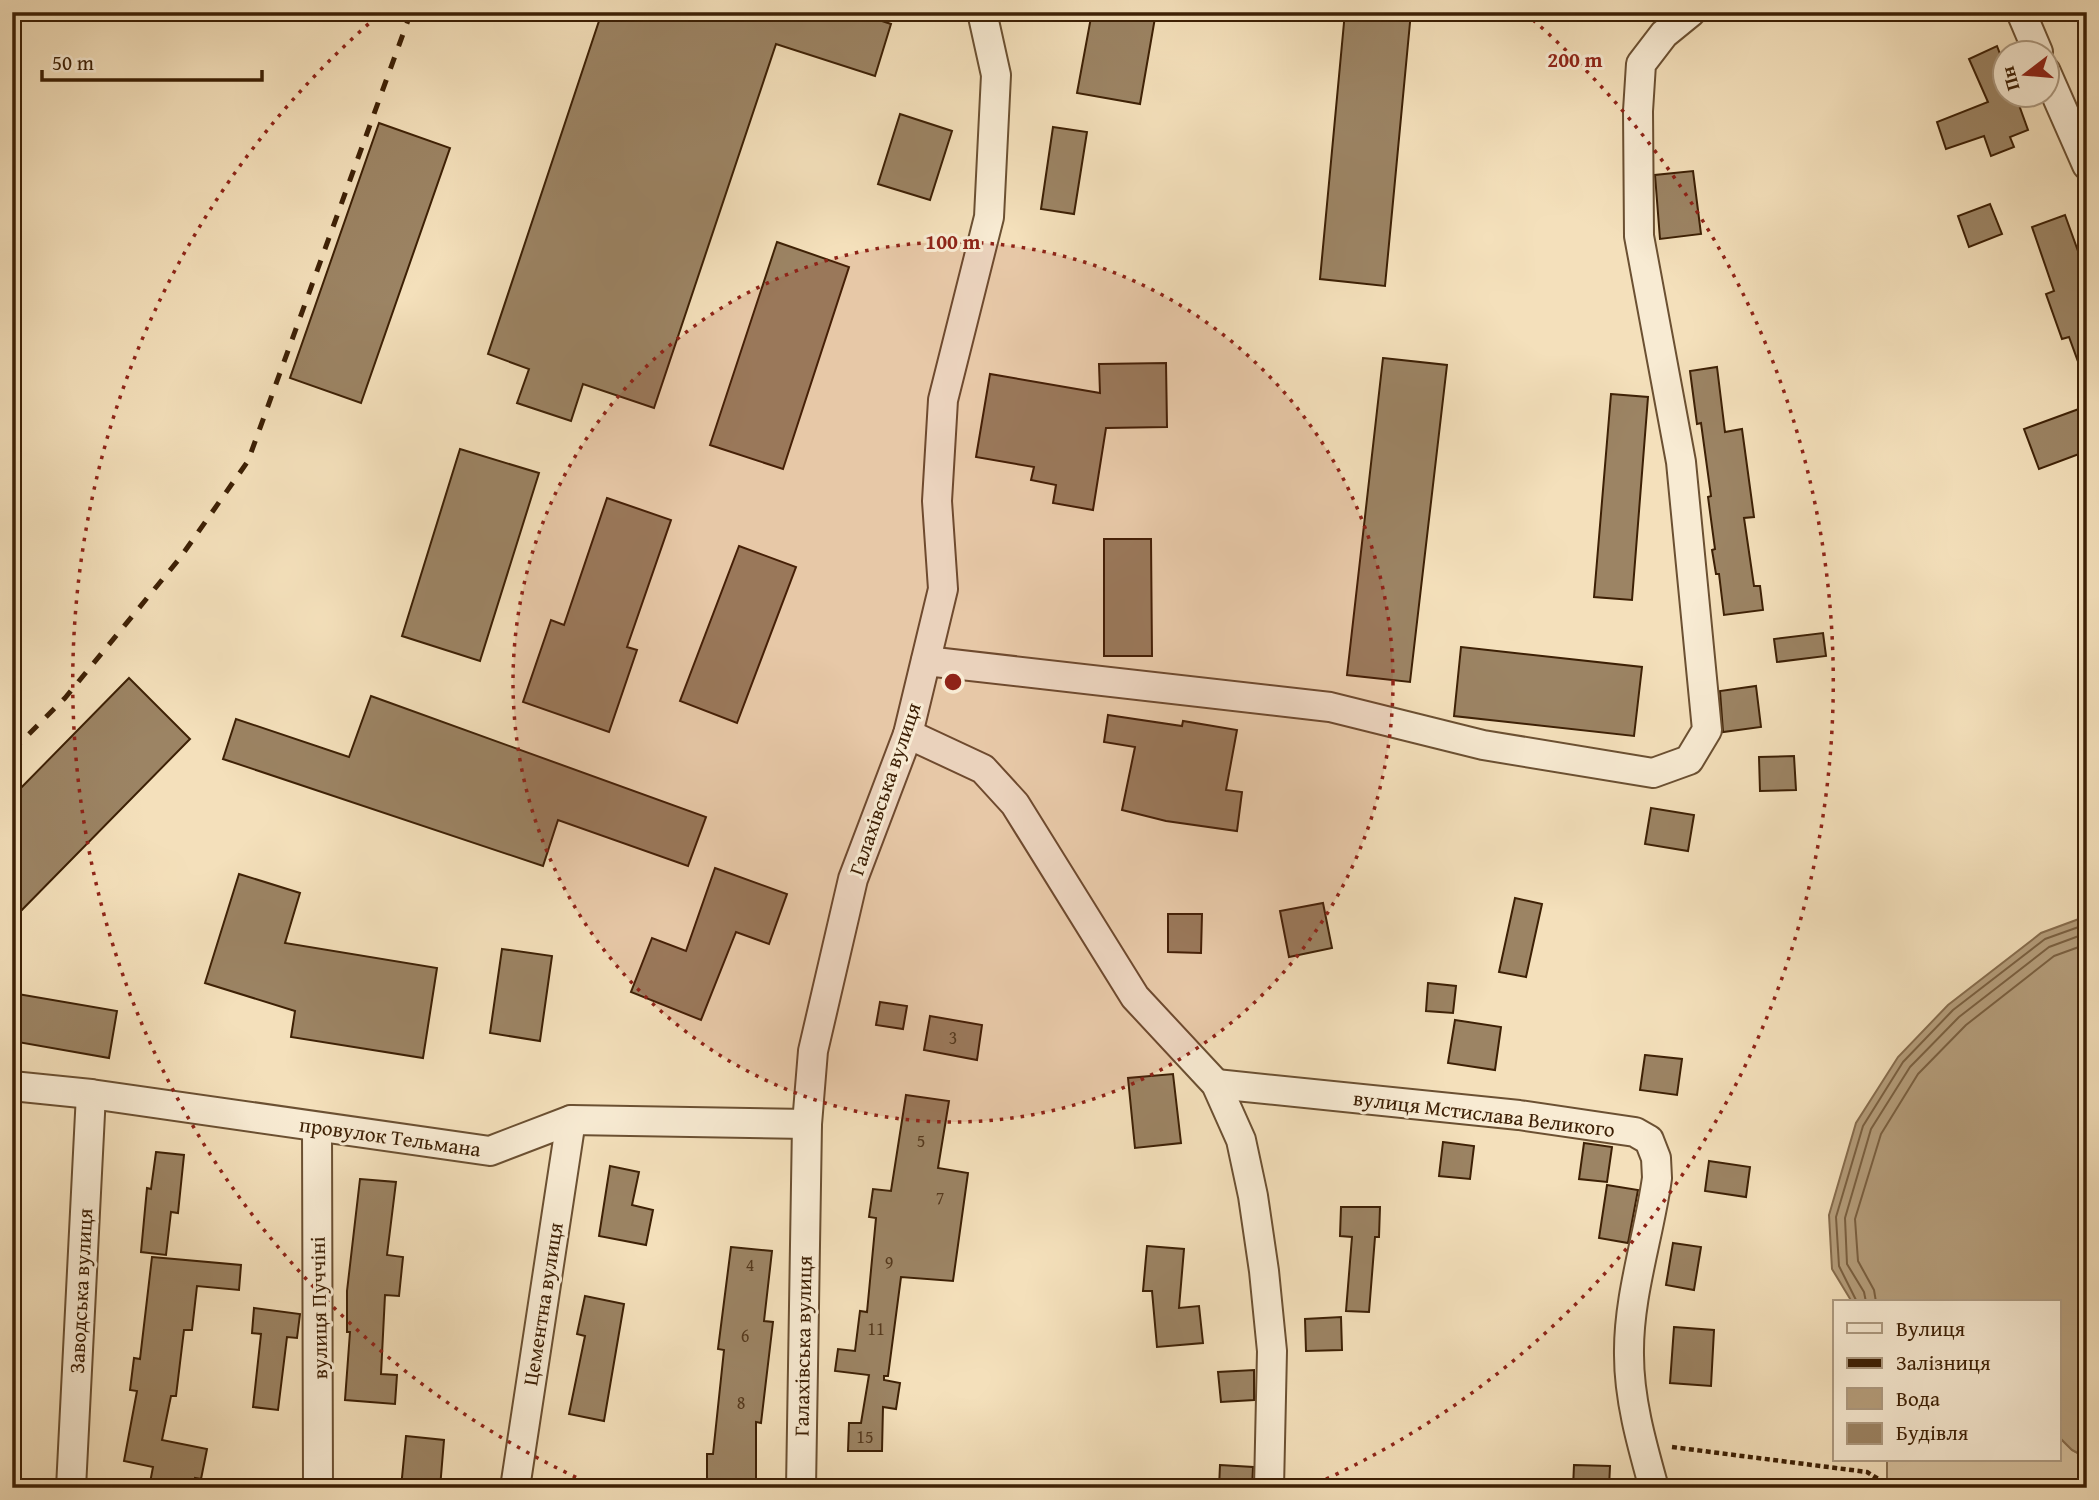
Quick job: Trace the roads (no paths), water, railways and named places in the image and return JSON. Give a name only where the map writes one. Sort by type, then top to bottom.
[{"type":"street","name":"Галахівська вулиця","points":[[801,1488],[807,1124],[813,1051],[853,879],[908,734],[943,589],[937,501],[943,400],[989,217],[996,75],[982,12]]},
{"type":"street","points":[[926,661],[1330,707],[1483,746],[1653,774],[1689,760],[1707,730],[1681,462],[1639,236],[1638,111],[1641,64],[1664,34],[1691,12]]},
{"type":"street","points":[[2021,12],[2032,38]]},
{"type":"street","points":[[2060,102],[2084,153]]},
{"type":"street","points":[[908,734],[983,769],[1015,804],[1093,934],[1135,997],[1216,1084],[1241,1140],[1253,1196],[1264,1271],[1272,1351],[1269,1488]]},
{"type":"street","name":"вулиця Мстислава Великого","points":[[1216,1084],[1519,1115],[1635,1132],[1649,1140],[1656,1158],[1657,1178],[1634,1303],[1629,1355],[1642,1443],[1654,1488]]},
{"type":"street","name":"провулок Тельмана","points":[[12,1086],[91,1094],[490,1151],[571,1120],[807,1124]]},
{"type":"street","name":"Заводська вулиця","points":[[71,1488],[91,1094]]},
{"type":"street","name":"Цементна вулиця","points":[[515,1488],[571,1120]]},
{"type":"street","name":"вулиця Пуччіні","points":[[317,1128],[318,1488]]},
{"type":"water","points":[[2087,916],[2087,1458],[2072,1450],[2060,1438],[2060,1300],[1851,1300],[1832,1269],[1829,1215],[1856,1123],[1898,1057],[1948,1005],[2041,933]]},
{"type":"railway","points":[[12,751],[65,698],[180,558],[248,461],[411,12]]}]
